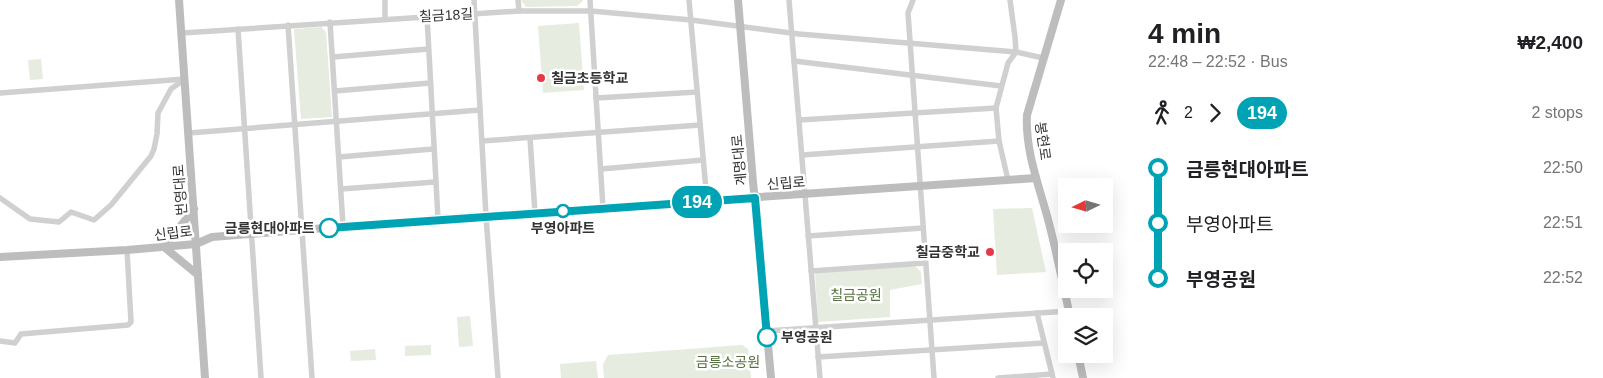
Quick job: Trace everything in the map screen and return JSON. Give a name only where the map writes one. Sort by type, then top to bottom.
[{"type":"street","name":"번영대로","points":[[179,0],[205,378]]},
{"type":"street","points":[[384,0],[386,18]]},
{"type":"street","points":[[474,0],[486,216],[498,378]]},
{"type":"street","points":[[518,0],[519,11]]},
{"type":"street","points":[[590,0],[603,208]]},
{"type":"street","points":[[689,0],[707,201]]},
{"type":"street","name":"계명대로","points":[[738,0],[771,378]]},
{"type":"street","points":[[789,0],[820,378]]},
{"type":"street","points":[[913,0],[908,13],[934,378]]},
{"type":"street","points":[[1008,180],[999,141],[996,108],[1008,63],[1016,52],[1010,0]]},
{"type":"street","name":"봉현로","points":[[1061,0],[1027,115],[1026,130],[1068,308]]},
{"type":"street","name":"칠금18길","points":[[182,33],[475,13],[591,11],[791,32],[1016,52],[1043,58]]},
{"type":"street","points":[[427,16],[438,219]]},
{"type":"street","points":[[330,22],[343,226]]},
{"type":"street","points":[[288,25],[312,378]]},
{"type":"street","points":[[238,29],[261,378]]},
{"type":"street","points":[[333,57],[428,49]]},
{"type":"street","points":[[794,61],[1001,86]]},
{"type":"street","points":[[0,93],[185,79]]},
{"type":"street","points":[[0,198],[30,219],[59,222],[71,212],[94,220],[111,205],[151,156],[157,134],[158,113],[171,89],[185,79]]},
{"type":"street","points":[[335,91],[430,83]]},
{"type":"street","points":[[596,98],[697,92]]},
{"type":"street","points":[[799,120],[996,108]]},
{"type":"street","points":[[189,133],[480,110]]},
{"type":"street","points":[[482,141],[700,125]]},
{"type":"street","points":[[530,138],[536,213]]},
{"type":"street","points":[[802,155],[999,141]]},
{"type":"street","points":[[339,157],[433,149]]},
{"type":"street","points":[[601,169],[703,160]]},
{"type":"street","name":"신립로","points":[[0,258],[164,247],[196,244],[212,238],[343,226],[1036,178]]},
{"type":"street","points":[[341,190],[435,182]]},
{"type":"street","points":[[194,209],[164,247],[198,275]]},
{"type":"street","points":[[808,236],[923,228]]},
{"type":"street","points":[[0,341],[15,343],[21,334],[128,324],[131,322],[126,250]]},
{"type":"street","points":[[811,271],[925,263]]},
{"type":"street","points":[[998,378],[1052,376],[1037,313]]},
{"type":"street","points":[[766,330],[1037,313],[1058,314]]},
{"type":"street","points":[[818,357],[1044,343]]},
{"type":"street","points":[[1080,363],[1083,378]]},
{"type":"green space","points":[[521,0],[583,1],[577,6],[526,7]]},
{"type":"green space","points":[[579,23],[584,90],[543,93],[538,26]]},
{"type":"green space","points":[[321,27],[326,32],[332,117],[301,119],[294,29]]},
{"type":"green space","points":[[41,59],[43,79],[30,80],[28,60]]},
{"type":"green space","points":[[1032,208],[1046,272],[997,275],[993,209]]},
{"type":"green space","name":"칠금공원","points":[[915,266],[921,272],[922,284],[890,290],[890,317],[818,322],[815,273]]},
{"type":"green space","points":[[470,316],[473,346],[459,347],[457,317]]},
{"type":"green space","points":[[431,345],[431,355],[405,356],[405,346]]},
{"type":"green space","name":"금릉소공원","points":[[742,345],[748,349],[751,378],[604,378],[603,364],[608,355]]},
{"type":"green space","points":[[375,349],[376,360],[351,361],[350,351]]},
{"type":"green space","points":[[596,361],[598,378],[561,378],[560,364]]},
{"type":"bus line","name":"194","points":[[329,228],[755,198],[767,337]]},
{"type":"place","name":"칠금초등학교","points":[[541,78]]},
{"type":"place","name":"부영아파트","points":[[563,211]]},
{"type":"place","name":"금릉현대아파트","points":[[329,228]]},
{"type":"place","name":"칠금중학교","points":[[990,252]]},
{"type":"place","name":"부영공원","points":[[767,337]]}]
